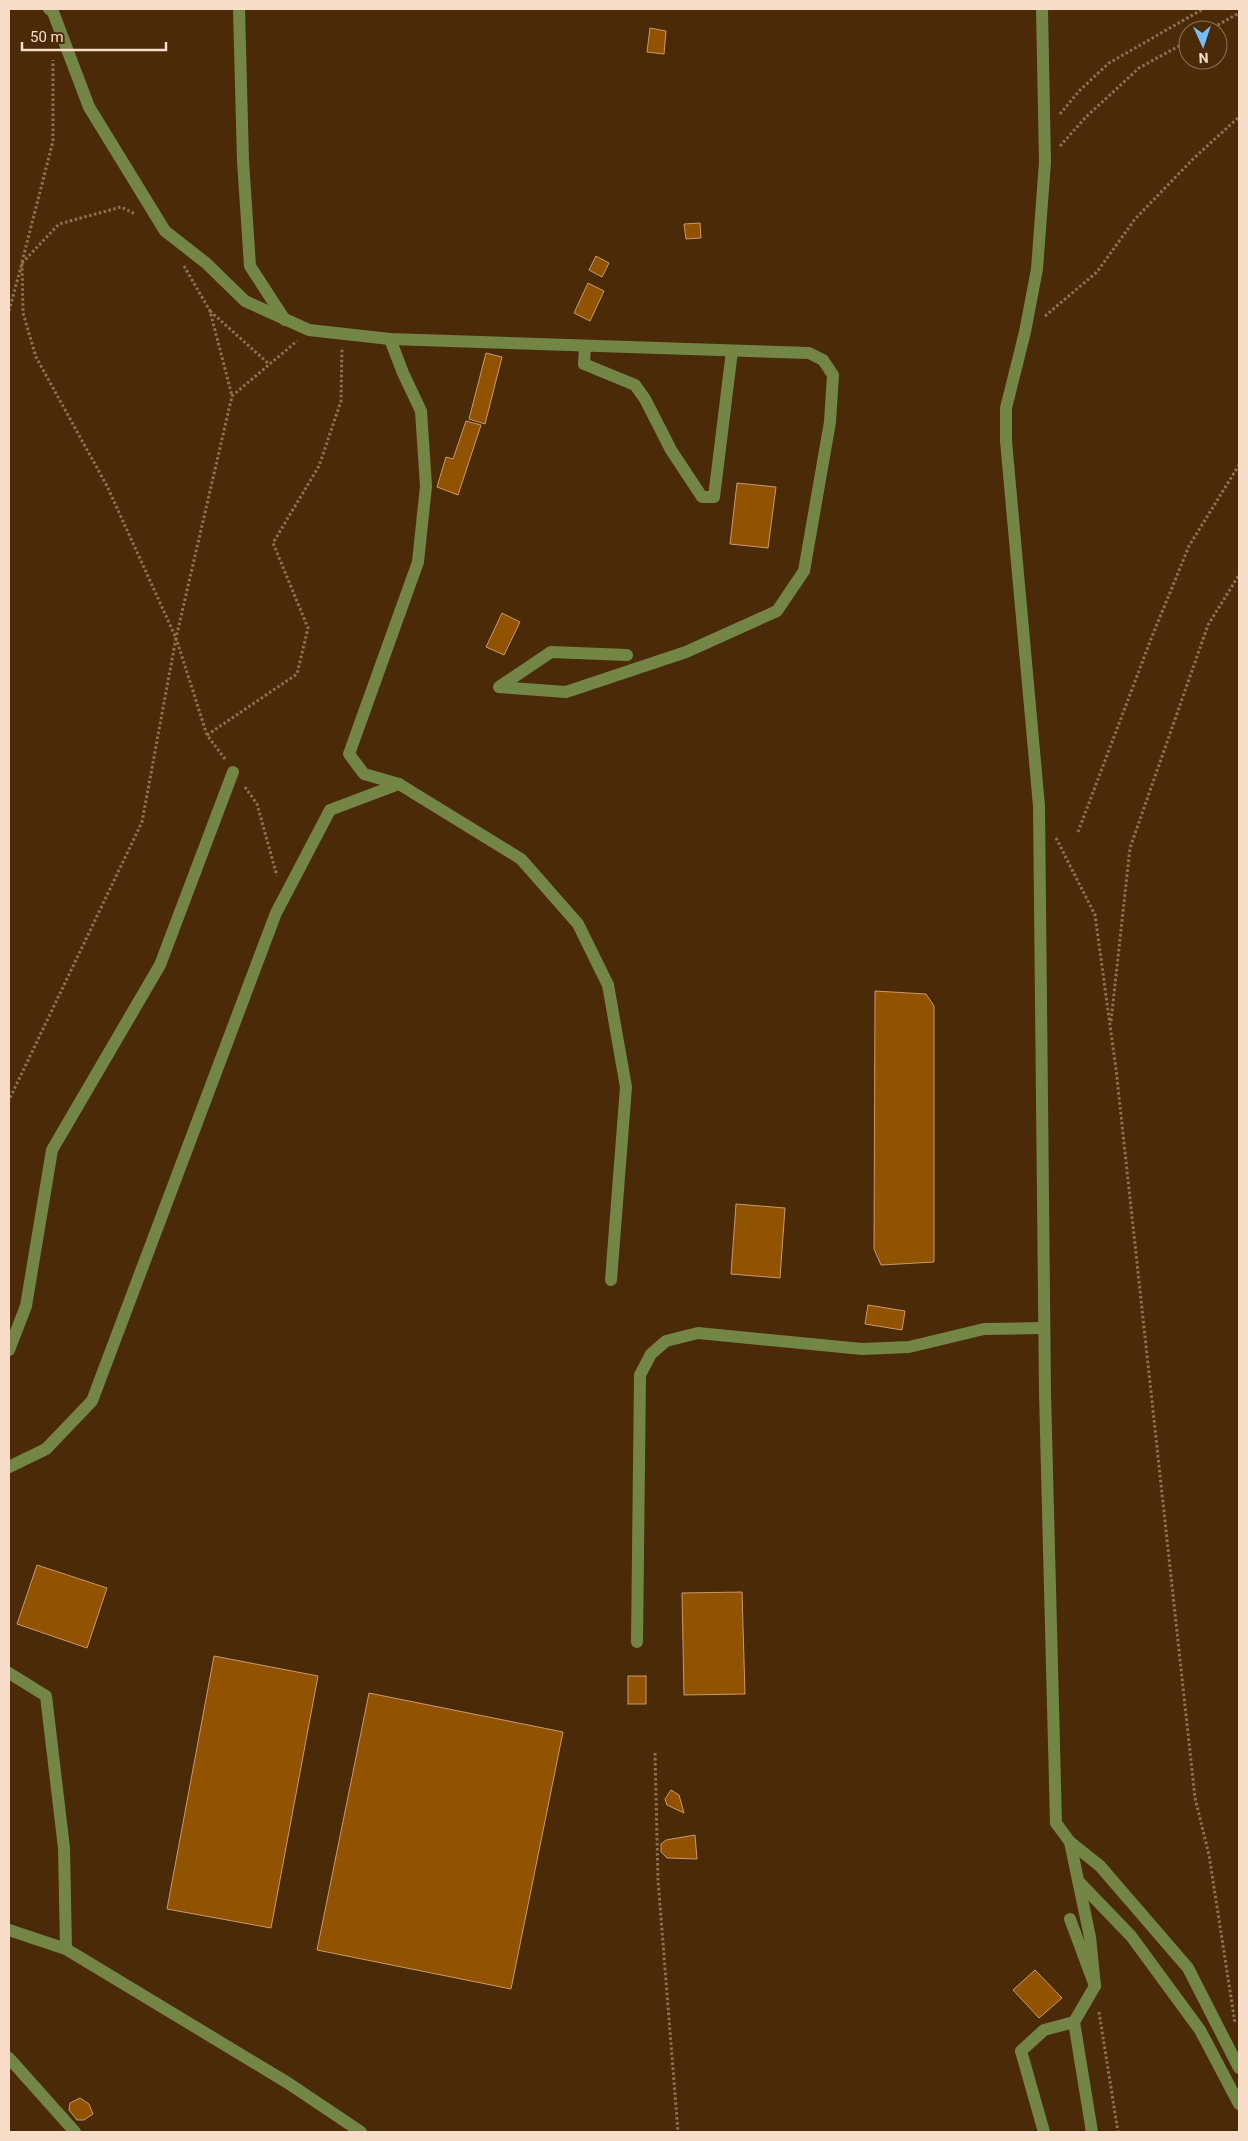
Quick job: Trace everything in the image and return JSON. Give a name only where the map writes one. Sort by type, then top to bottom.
[{"type":"street","points":[[49,9],[53,12],[89,106],[165,231],[206,263],[245,301],[285,320],[309,330],[390,339],[809,353],[823,360],[833,375],[830,422],[804,571],[777,611],[686,652],[566,692],[499,687],[551,652],[628,655]]},
{"type":"street","points":[[239,9],[243,161],[250,266],[285,320]]},
{"type":"street","points":[[1042,9],[1045,162],[1036,269],[1025,332],[1006,408],[1006,441],[1039,806],[1044,1328],[1056,1823],[1070,1842],[1100,1866],[1188,1968],[1239,2068]]},
{"type":"street","points":[[390,339],[402,373],[421,411],[426,486],[418,562],[349,754],[364,774],[399,784],[521,859],[578,924],[608,985],[626,1087],[611,1280]]},
{"type":"street","points":[[585,346],[584,364],[635,384],[645,399],[671,450],[702,497],[714,496],[732,351]]},
{"type":"street","points":[[9,1350],[26,1306],[52,1150],[160,965],[234,772]]},
{"type":"street","points":[[9,1467],[46,1449],[92,1401],[283,898],[330,810],[399,784]]},
{"type":"street","points":[[637,1642],[640,1374],[651,1354],[666,1341],[698,1333],[862,1349],[909,1347],[984,1329],[1044,1328]]},
{"type":"street","points":[[9,1672],[46,1696],[64,1848],[66,1948]]},
{"type":"street","points":[[1070,1842],[1090,1937],[1095,1986],[1074,2022],[1092,2132]]},
{"type":"street","points":[[1078,1881],[1131,1936],[1200,2030],[1239,2104]]},
{"type":"street","points":[[1070,1919],[1095,1986]]},
{"type":"street","points":[[9,1930],[66,1948],[288,2083],[360,2132]]},
{"type":"street","points":[[1044,2132],[1021,2051],[1044,2030],[1074,2022]]},
{"type":"street","points":[[9,2058],[75,2132]]},
{"type":"path","points":[[1044,133],[1080,90],[1109,63],[1203,9]]},
{"type":"path","points":[[1227,20],[1239,13]]},
{"type":"path","points":[[1045,162],[1086,118],[1139,68],[1178,47]]},
{"type":"path","points":[[9,311],[53,141],[53,52]]},
{"type":"path","points":[[1025,332],[1097,272],[1135,219],[1194,158],[1239,117]]},
{"type":"path","points":[[165,231],[121,207],[59,224],[22,263],[23,313],[36,357],[107,486],[176,638],[207,735],[257,804],[283,898]]},
{"type":"path","points":[[9,1100],[142,822],[176,638],[232,396],[210,311],[179,257]]},
{"type":"path","points":[[210,311],[270,364]]},
{"type":"path","points":[[232,396],[309,330]]},
{"type":"path","points":[[207,735],[297,674],[308,628],[273,543],[319,466],[342,401],[342,334]]},
{"type":"path","points":[[1078,832],[1151,639],[1189,546],[1239,465]]},
{"type":"path","points":[[1110,1026],[1130,848],[1208,625],[1239,575]]},
{"type":"path","points":[[1053,833],[1095,915],[1110,1026],[1195,1798],[1209,1854],[1236,2029]]},
{"type":"path","points":[[655,1753],[658,1880],[678,2132]]},
{"type":"path","points":[[1095,1986],[1118,2132]]},
{"type":"building","points":[[650,28],[666,31],[664,54],[647,52]]},
{"type":"building","points":[[700,223],[701,238],[686,239],[684,224]]},
{"type":"building","points":[[596,256],[609,263],[602,277],[589,270]]},
{"type":"building","points":[[588,283],[604,291],[590,321],[574,313]]},
{"type":"building","points":[[486,353],[502,357],[485,424],[469,419]]},
{"type":"building","points":[[466,421],[481,425],[458,495],[437,487],[446,457],[453,459]]},
{"type":"building","points":[[737,483],[776,487],[768,548],[730,544]]},
{"type":"building","points":[[502,613],[520,622],[504,655],[486,647]]},
{"type":"building","points":[[875,991],[926,994],[934,1006],[934,1262],[881,1265],[874,1249]]},
{"type":"building","points":[[736,1204],[785,1208],[780,1278],[731,1274]]},
{"type":"building","points":[[868,1305],[905,1311],[902,1330],[865,1324]]},
{"type":"building","points":[[37,1565],[107,1588],[87,1648],[17,1624]]},
{"type":"building","points":[[742,1592],[745,1694],[684,1695],[682,1593]]},
{"type":"building","points":[[214,1656],[318,1676],[271,1928],[167,1909]]},
{"type":"building","points":[[628,1676],[646,1676],[646,1704],[628,1704]]},
{"type":"building","points":[[369,1693],[563,1732],[511,1989],[317,1950]]},
{"type":"building","points":[[671,1790],[679,1795],[684,1813],[667,1805],[665,1799]]},
{"type":"building","points":[[695,1835],[697,1859],[667,1858],[661,1852],[661,1844],[666,1840]]},
{"type":"building","points":[[1035,1970],[1062,1998],[1039,2018],[1013,1990]]},
{"type":"building","points":[[80,2098],[89,2104],[93,2114],[84,2120],[77,2120],[69,2110],[70,2103]]}]
